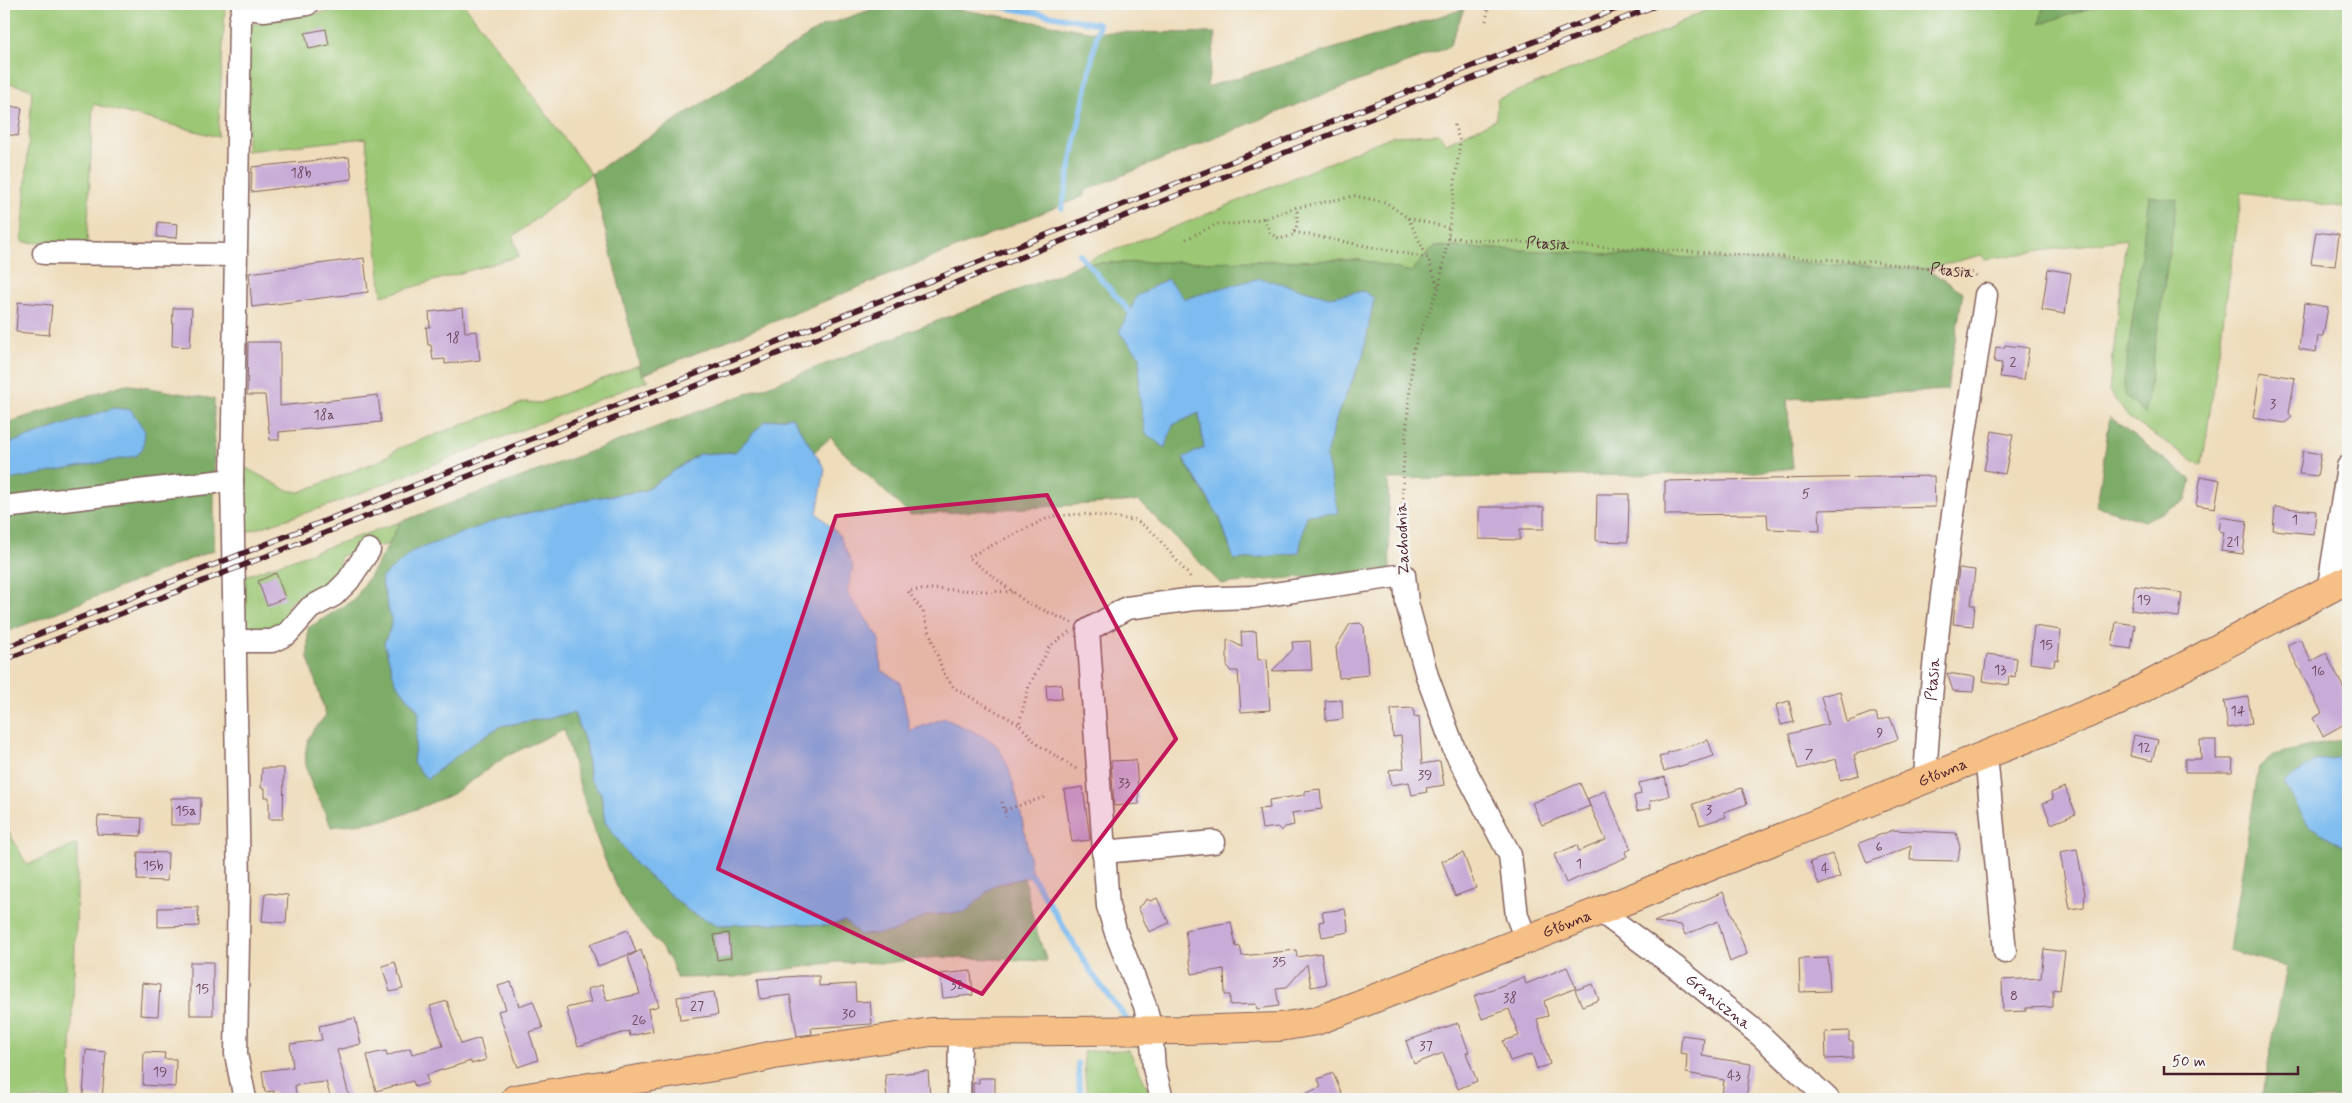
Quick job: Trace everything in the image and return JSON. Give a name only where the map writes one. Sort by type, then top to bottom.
[{"type":"main road","name":"Główna","points":[[515,1099],[732,1064],[774,1055],[931,1032],[1280,1027],[1316,1021],[1600,911],[2119,701],[2340,583]]},
{"type":"street","points":[[245,1099],[236,1054],[239,887],[232,480],[240,21],[243,6],[264,10],[307,4]]},
{"type":"street","points":[[44,253],[235,255]]},
{"type":"street","name":"Ptasia","points":[[1925,779],[1927,731],[1949,543],[1986,295]]},
{"type":"street","points":[[2340,583],[2330,579],[2348,467]]},
{"type":"street","points":[[4,507],[232,480]]},
{"type":"street","points":[[234,641],[272,641],[287,634],[310,608],[334,595],[348,581],[370,550]]},
{"type":"street","points":[[1162,1099],[1154,1068],[1151,1030],[1145,1006],[1116,933],[1108,906],[1098,778],[1083,628],[1127,608],[1208,598],[1252,597],[1404,575]]},
{"type":"street","name":"Zachodnia","points":[[1404,575],[1407,603],[1425,667],[1454,749],[1510,855],[1517,916],[1526,939]]},
{"type":"street","points":[[1986,755],[2005,952]]},
{"type":"street","points":[[1103,852],[1214,842]]},
{"type":"street","name":"Graniczna","points":[[1600,911],[1678,969],[1760,1035],[1828,1099]]},
{"type":"street","points":[[960,1032],[960,1099]]},
{"type":"path","points":[[1486,21],[1489,4]]},
{"type":"path","name":"Zachodnia","points":[[1404,575],[1401,528],[1403,472],[1413,350],[1439,287],[1450,228],[1460,142],[1454,124]]},
{"type":"path","points":[[1186,239],[1217,224],[1236,224],[1264,218],[1294,208],[1355,196],[1385,202],[1408,218],[1450,228]]},
{"type":"path","points":[[1264,218],[1271,234],[1280,239],[1293,235],[1297,225],[1297,212],[1294,208]]},
{"type":"path","points":[[1408,218],[1428,258],[1439,287]]},
{"type":"path","points":[[1294,232],[1428,258]]},
{"type":"path","name":"Ptasia","points":[[1448,238],[1872,262],[1974,273],[1986,295]]},
{"type":"path","points":[[1083,628],[1026,602],[968,557],[1052,516],[1083,514],[1136,520],[1153,532],[1208,598]]},
{"type":"path","points":[[1013,592],[908,590],[923,612],[943,672],[954,688],[1019,724],[1037,744],[1086,776],[1098,778]]},
{"type":"path","points":[[1019,724],[1029,686],[1050,646],[1083,628]]},
{"type":"path","points":[[1005,810],[1045,798]]},
{"type":"path","points":[[1002,802],[1006,818]]},
{"type":"highlighted area","points":[[1047,495],[1176,739],[982,994],[718,869],[836,516]]},
{"type":"green space","points":[[4,4],[224,4],[218,137],[93,104],[87,245],[22,242],[32,89],[4,82]]},
{"type":"green space","points":[[374,4],[464,4],[591,174],[513,237],[519,256],[382,296],[366,138],[247,151],[248,25]]},
{"type":"green space","points":[[888,4],[951,8],[1094,32],[1216,33],[1207,87],[1464,9],[1449,47],[1296,105],[1084,191],[1084,196],[642,375],[591,174],[823,26]]},
{"type":"green space","points":[[1718,4],[2348,4],[2348,208],[2242,192],[2202,466],[2129,418],[2109,391],[2126,239],[1985,259],[1981,255],[1927,269],[1434,246],[1411,272],[1362,260],[1080,263],[1198,218],[1392,136],[1439,134],[1446,143],[1496,120],[1497,99],[1628,48]]},
{"type":"green space","points":[[2043,4],[2103,4],[2040,24]]},
{"type":"green space","points":[[2149,196],[2177,200],[2145,414],[2125,396],[2124,382]]},
{"type":"green space","points":[[1434,246],[1927,269],[1963,292],[1947,390],[1787,399],[1793,468],[1747,473],[1388,479],[1390,569],[1221,584],[1139,501],[910,515],[841,450],[831,437],[814,452],[792,417],[765,421],[735,452],[699,454],[644,491],[594,498],[565,506],[381,578],[392,624],[395,681],[419,712],[413,763],[476,741],[501,726],[574,713],[585,742],[590,779],[601,792],[605,822],[636,865],[690,912],[719,925],[792,923],[826,926],[845,921],[861,935],[893,932],[928,915],[966,912],[994,885],[1024,878],[1035,927],[1047,961],[938,957],[885,963],[836,962],[735,977],[676,978],[674,968],[663,950],[627,906],[606,863],[590,819],[564,729],[505,757],[453,794],[392,819],[331,827],[308,775],[306,764],[309,737],[326,715],[308,658],[308,628],[355,599],[385,551],[400,522],[789,378],[1062,273],[1080,263],[1362,260],[1411,272]],"holes":[[[1221,288],[1299,289],[1330,297],[1363,291],[1363,356],[1338,413],[1306,515],[1234,559],[1220,518],[1183,459],[1204,448],[1199,413],[1173,425],[1139,393],[1140,356],[1119,332],[1137,296],[1185,299]]]},
{"type":"green space","points":[[639,365],[642,375],[649,380],[330,505],[240,534],[241,472],[246,468],[287,490],[300,492],[381,460],[399,448],[525,402],[540,403]]},
{"type":"green space","points":[[125,384],[214,399],[214,550],[4,633],[4,424]]},
{"type":"green space","points":[[2110,417],[2191,480],[2186,501],[2144,521],[2097,506]]},
{"type":"green space","points":[[400,522],[389,544],[340,556],[339,575],[329,587],[309,599],[293,599],[286,607],[296,616],[271,635],[245,632],[242,577]]},
{"type":"green space","points":[[2348,737],[2348,1099],[2261,1099],[2287,967],[2229,950],[2259,767],[2273,755]]},
{"type":"green space","points":[[4,823],[27,865],[77,844],[77,897],[69,1099],[4,1099]]},
{"type":"green space","points":[[1129,1050],[1153,1099],[1087,1099],[1083,1051]]},
{"type":"water","points":[[1260,278],[1330,297],[1363,291],[1374,298],[1363,356],[1338,413],[1326,455],[1338,513],[1306,515],[1299,553],[1234,560],[1220,518],[1183,458],[1204,448],[1199,413],[1173,425],[1165,448],[1145,433],[1139,393],[1140,356],[1119,332],[1137,296],[1167,279],[1185,299]]},
{"type":"water","points":[[114,408],[131,410],[145,431],[143,448],[136,456],[4,481],[4,445]]},
{"type":"water","points":[[792,417],[825,469],[817,513],[839,535],[853,566],[847,593],[879,637],[881,670],[900,682],[910,731],[944,718],[995,744],[1002,753],[1008,768],[1024,827],[1032,876],[994,885],[966,912],[928,915],[893,932],[860,935],[845,921],[826,926],[792,923],[718,925],[690,912],[636,865],[605,822],[601,793],[590,779],[585,742],[574,713],[501,726],[476,741],[427,779],[413,763],[419,712],[395,681],[384,643],[392,624],[381,578],[413,551],[497,520],[594,498],[644,491],[699,454],[735,452],[765,421]]},
{"type":"water","points":[[2348,756],[2348,846],[2346,847],[2309,826],[2284,783],[2315,761]]},
{"type":"building","points":[[326,29],[329,45],[309,49],[305,33]]},
{"type":"building","points":[[4,105],[22,108],[18,136],[4,134]]},
{"type":"building","points":[[349,157],[352,179],[251,192],[252,167]]},
{"type":"building","points":[[158,222],[178,224],[177,238],[157,237]]},
{"type":"building","points":[[2316,232],[2339,235],[2335,266],[2311,263]]},
{"type":"building","points":[[364,258],[368,292],[252,307],[249,273]]},
{"type":"building","points":[[2048,269],[2071,273],[2065,314],[2042,310]]},
{"type":"building","points":[[18,302],[52,305],[49,335],[16,332]]},
{"type":"building","points":[[2304,303],[2328,307],[2323,336],[2318,336],[2316,352],[2299,349]]},
{"type":"building","points":[[173,308],[192,308],[190,347],[172,346]]},
{"type":"building","points":[[463,308],[465,332],[477,331],[480,360],[445,364],[445,359],[433,360],[431,345],[428,345],[426,327],[430,327],[429,312]]},
{"type":"building","points":[[248,342],[280,342],[280,406],[378,395],[381,422],[279,432],[279,440],[270,440],[265,395],[247,395]]},
{"type":"building","points":[[2005,345],[2029,348],[2024,380],[2000,377],[2002,363],[1994,362],[1996,347],[2004,348]]},
{"type":"building","points":[[2260,372],[2295,378],[2289,413],[2292,417],[2285,423],[2253,418]]},
{"type":"building","points":[[1992,431],[2013,435],[2005,474],[1984,470]]},
{"type":"building","points":[[2303,451],[2321,454],[2317,476],[2299,474]]},
{"type":"building","points":[[1934,476],[1935,507],[1819,510],[1820,531],[1768,529],[1767,514],[1665,515],[1665,481]]},
{"type":"building","points":[[2201,476],[2220,480],[2215,508],[2196,505]]},
{"type":"building","points":[[1597,494],[1629,494],[1628,542],[1596,541]]},
{"type":"building","points":[[1479,507],[1544,507],[1544,529],[1520,529],[1520,540],[1479,539]]},
{"type":"building","points":[[2275,507],[2316,511],[2314,534],[2273,530]]},
{"type":"building","points":[[2221,517],[2247,521],[2243,554],[2221,551],[2224,532],[2219,531]]},
{"type":"building","points":[[1959,568],[1975,570],[1971,605],[1975,605],[1973,626],[1953,624]]},
{"type":"building","points":[[276,573],[285,598],[267,605],[258,581]]},
{"type":"building","points":[[2135,586],[2182,593],[2179,617],[2131,610]]},
{"type":"building","points":[[2116,622],[2135,625],[2131,649],[2112,646]]},
{"type":"building","points":[[1360,623],[1364,627],[1368,675],[1339,678],[1336,647],[1350,624]]},
{"type":"building","points":[[2034,626],[2061,630],[2058,660],[2055,659],[2054,666],[2030,663]]},
{"type":"building","points":[[1256,631],[1258,660],[1267,659],[1270,710],[1241,712],[1238,671],[1230,671],[1227,665],[1227,639],[1242,647],[1241,632]]},
{"type":"building","points":[[2300,639],[2311,661],[2326,653],[2348,697],[2348,722],[2323,736],[2313,718],[2322,713],[2287,645]]},
{"type":"building","points":[[1310,641],[1312,670],[1272,671],[1293,649],[1292,642]]},
{"type":"building","points":[[1987,654],[2017,658],[2015,677],[2009,676],[2008,685],[1983,681]]},
{"type":"building","points":[[1947,673],[1975,677],[1973,692],[1953,691]]},
{"type":"building","points":[[1061,684],[1062,699],[1047,700],[1046,685]]},
{"type":"building","points":[[1840,691],[1847,722],[1870,713],[1876,713],[1878,721],[1890,717],[1898,739],[1854,755],[1859,775],[1840,780],[1836,759],[1798,769],[1789,734],[1828,724],[1821,696]]},
{"type":"building","points":[[2248,697],[2252,724],[2228,728],[2224,701]]},
{"type":"building","points":[[1342,700],[1343,719],[1326,721],[1325,701]]},
{"type":"building","points":[[1789,701],[1794,722],[1781,725],[1776,705]]},
{"type":"building","points":[[1414,708],[1414,717],[1419,716],[1422,764],[1440,761],[1444,785],[1426,788],[1427,792],[1412,795],[1409,782],[1391,785],[1389,770],[1404,768],[1401,736],[1393,737],[1391,709]]},
{"type":"building","points":[[2134,735],[2158,740],[2152,761],[2130,756]]},
{"type":"building","points":[[1708,740],[1714,756],[1664,771],[1659,757]]},
{"type":"building","points":[[2200,740],[2216,740],[2216,759],[2233,759],[2232,772],[2185,772],[2185,759],[2201,759]]},
{"type":"building","points":[[1136,760],[1139,804],[1114,806],[1111,761]]},
{"type":"building","points":[[262,768],[284,768],[283,819],[269,819],[269,797],[265,797],[265,788],[261,788]]},
{"type":"building","points":[[1665,777],[1669,796],[1650,801],[1651,808],[1637,811],[1634,796],[1641,794],[1639,783]]},
{"type":"building","points":[[1580,783],[1590,806],[1542,825],[1532,803]]},
{"type":"building","points":[[1083,787],[1090,840],[1072,842],[1064,790]]},
{"type":"building","points":[[2065,787],[2076,814],[2051,824],[2043,803],[2053,799],[2051,793]]},
{"type":"building","points":[[1742,788],[1747,804],[1724,812],[1726,817],[1700,825],[1693,804]]},
{"type":"building","points":[[1320,789],[1322,809],[1292,813],[1294,825],[1285,827],[1282,831],[1277,827],[1262,829],[1259,809],[1270,808],[1269,800],[1305,795],[1305,791]]},
{"type":"building","points":[[1605,791],[1631,849],[1625,852],[1627,857],[1566,883],[1554,855],[1577,845],[1579,851],[1606,840],[1587,799]]},
{"type":"building","points":[[171,798],[201,798],[200,825],[171,825]]},
{"type":"building","points":[[98,816],[142,818],[141,836],[97,834]]},
{"type":"building","points":[[1893,830],[1956,833],[1960,847],[1958,861],[1910,860],[1911,846],[1867,863],[1859,843]]},
{"type":"building","points":[[2077,849],[2085,894],[2084,907],[2070,909],[2060,852]]},
{"type":"building","points":[[138,852],[168,853],[167,881],[137,880]]},
{"type":"building","points":[[1463,853],[1476,888],[1455,896],[1442,861]]},
{"type":"building","points":[[1832,854],[1840,877],[1819,885],[1810,862]]},
{"type":"building","points":[[1723,892],[1747,954],[1730,962],[1718,921],[1685,935],[1681,925],[1654,922]]},
{"type":"building","points":[[265,893],[288,895],[286,923],[262,921]]},
{"type":"building","points":[[1157,898],[1169,923],[1149,932],[1138,907],[1146,899],[1151,901]]},
{"type":"building","points":[[198,907],[199,926],[158,927],[158,908]]},
{"type":"building","points":[[1345,909],[1349,932],[1322,937],[1319,922],[1324,921],[1322,912]]},
{"type":"building","points":[[1231,922],[1236,947],[1240,946],[1242,956],[1296,950],[1297,957],[1321,953],[1326,984],[1311,987],[1307,964],[1287,987],[1276,988],[1279,1006],[1257,1009],[1256,1004],[1230,1005],[1230,995],[1225,995],[1224,969],[1192,974],[1185,930]]},
{"type":"building","points":[[628,930],[636,952],[598,966],[590,944]]},
{"type":"building","points":[[729,933],[731,958],[717,960],[714,935]]},
{"type":"building","points":[[2044,949],[2065,952],[2060,990],[2053,989],[2053,1007],[2026,1008],[2026,1011],[2003,1012],[2002,980],[2041,978]]},
{"type":"building","points":[[641,950],[659,1006],[648,1009],[653,1031],[630,1036],[629,1031],[578,1046],[566,1008],[591,1002],[587,989],[602,985],[607,1001],[640,994],[628,957]]},
{"type":"building","points":[[1828,958],[1830,991],[1800,992],[1799,959]]},
{"type":"building","points":[[190,962],[213,962],[213,1015],[190,1015]]},
{"type":"building","points":[[395,962],[403,989],[390,992],[382,966]]},
{"type":"building","points":[[1567,967],[1576,988],[1544,1001],[1548,1016],[1537,1019],[1550,1064],[1537,1069],[1532,1054],[1510,1061],[1503,1041],[1519,1036],[1509,1009],[1482,1019],[1474,996],[1524,977],[1526,984]]},
{"type":"building","points":[[971,971],[973,995],[943,998],[940,974]]},
{"type":"building","points":[[819,976],[819,986],[855,984],[856,1002],[870,1001],[872,1024],[811,1028],[812,1034],[797,1036],[790,995],[760,999],[758,979]]},
{"type":"building","points":[[511,982],[519,1006],[533,1001],[543,1028],[529,1032],[538,1060],[518,1067],[498,1011],[506,1009],[498,986]]},
{"type":"building","points":[[142,983],[160,985],[158,1016],[140,1015]]},
{"type":"building","points":[[1593,984],[1599,1000],[1582,1006],[1575,990]]},
{"type":"building","points":[[714,992],[718,1015],[680,1020],[677,997]]},
{"type":"building","points":[[447,1001],[461,1044],[480,1038],[486,1060],[471,1064],[471,1061],[426,1075],[428,1083],[415,1087],[413,1081],[376,1091],[367,1055],[386,1051],[387,1056],[410,1048],[412,1054],[443,1046],[430,1006]]},
{"type":"building","points":[[355,1018],[361,1044],[337,1050],[350,1099],[331,1099],[326,1082],[295,1085],[296,1096],[275,1098],[274,1091],[265,1092],[262,1071],[293,1067],[290,1044],[322,1040],[319,1026]]},
{"type":"building","points":[[1458,1023],[1469,1052],[1466,1053],[1477,1081],[1458,1089],[1443,1053],[1414,1064],[1406,1041]]},
{"type":"building","points":[[1849,1031],[1849,1041],[1853,1041],[1853,1058],[1826,1059],[1825,1032]]},
{"type":"building","points":[[1682,1035],[1704,1038],[1702,1056],[1751,1064],[1746,1099],[1722,1096],[1724,1080],[1686,1073],[1687,1054],[1680,1053]]},
{"type":"building","points":[[86,1050],[106,1052],[102,1098],[83,1096]]},
{"type":"building","points":[[144,1052],[165,1053],[164,1059],[176,1059],[175,1087],[143,1085]]},
{"type":"building","points":[[928,1071],[930,1097],[887,1099],[885,1075]]},
{"type":"building","points":[[1333,1073],[1344,1099],[1293,1099],[1321,1087],[1318,1079]]},
{"type":"building","points":[[979,1078],[995,1078],[995,1099],[973,1099],[973,1083],[979,1083]]},
{"type":"waterway","points":[[986,4],[1099,24],[1062,208]]},
{"type":"waterway","points":[[1079,254],[1129,311]]},
{"type":"waterway","points":[[1032,876],[1093,975],[1128,1021]]},
{"type":"waterway","points":[[1078,1063],[1080,1099]]},
{"type":"waterway","points":[[1170,1092],[1177,1099]]},
{"type":"railway","points":[[4,648],[1629,4]]},
{"type":"railway","points":[[4,660],[1660,4]]}]
